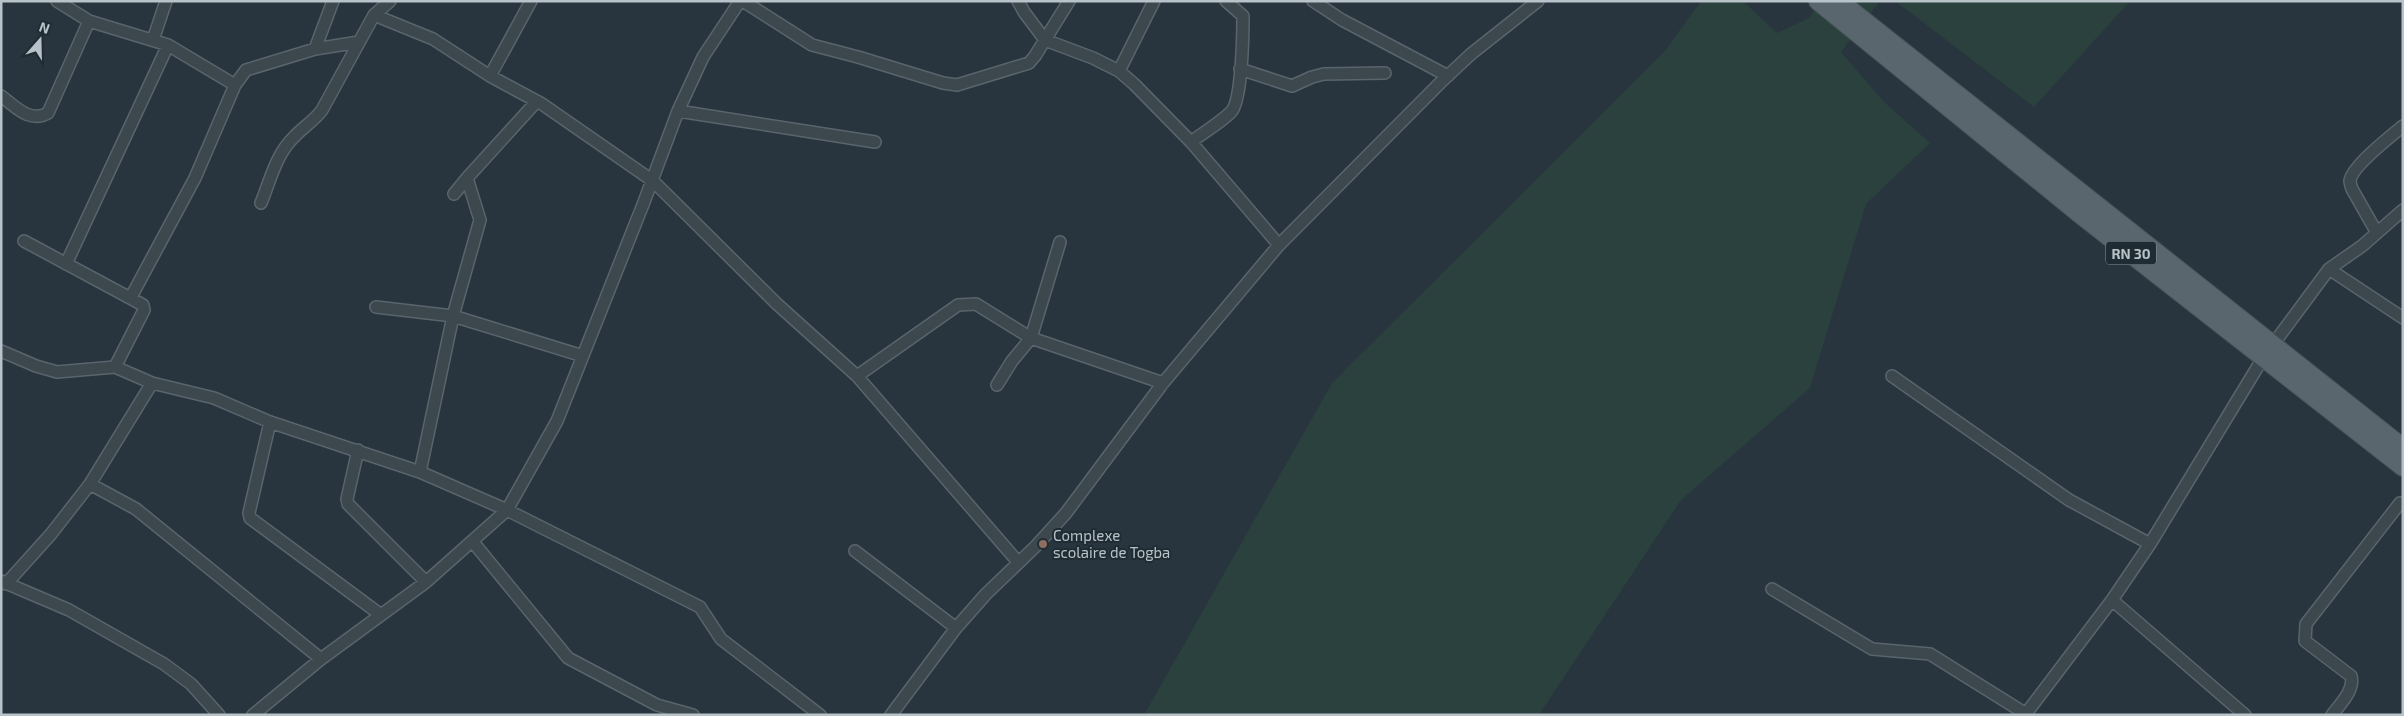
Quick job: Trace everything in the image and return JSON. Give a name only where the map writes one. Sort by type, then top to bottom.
[{"type":"main road","name":"RN 30","points":[[1818,1],[1866,32],[2267,352],[2403,467]]},
{"type":"main road","name":"RN 30","points":[[1839,1],[1866,32]]},
{"type":"main road","name":"RN 30","points":[[2267,352],[2403,448]]},
{"type":"street","points":[[57,1],[89,22],[168,45],[235,85]]},
{"type":"street","points":[[153,40],[166,1]]},
{"type":"street","points":[[315,49],[333,1]]},
{"type":"street","points":[[261,203],[281,152],[294,137],[315,120],[374,14],[390,1]]},
{"type":"street","points":[[490,76],[531,1]]},
{"type":"street","points":[[258,713],[321,659],[426,582],[507,510],[557,421],[653,180],[678,111],[703,57],[741,1],[812,45],[943,83],[957,85],[1028,63],[1045,40],[1068,1]]},
{"type":"street","points":[[1018,1],[1045,40],[1093,58],[1119,71],[1191,142],[1280,245]]},
{"type":"street","points":[[1119,71],[1154,1]]},
{"type":"street","points":[[1313,1],[1342,20],[1448,76]]},
{"type":"street","points":[[897,713],[956,628],[1066,513],[1162,383],[1280,245],[1471,54],[1538,1]]},
{"type":"street","points":[[1191,142],[1232,111],[1237,102],[1243,16],[1230,2]]},
{"type":"street","points":[[374,14],[433,39],[490,76],[537,101],[653,180],[777,304],[857,376],[1018,562]]},
{"type":"street","points":[[1,96],[14,108],[23,112],[41,116],[48,113],[89,22]]},
{"type":"street","points":[[131,297],[195,178],[235,85],[246,70],[315,49],[359,42]]},
{"type":"street","points":[[66,264],[168,45]]},
{"type":"street","points":[[1240,69],[1292,86],[1324,74],[1386,74]]},
{"type":"street","points":[[454,194],[537,101]]},
{"type":"street","points":[[678,111],[875,142]]},
{"type":"street","points":[[2377,233],[2352,188],[2350,180],[2354,172],[2403,126]]},
{"type":"street","points":[[420,472],[453,316],[480,220],[467,178]]},
{"type":"street","points":[[1772,588],[1872,649],[1930,654],[2025,714],[2112,600],[2150,544],[2267,352],[2329,269],[2377,233],[2403,210]]},
{"type":"street","points":[[24,241],[143,305],[144,310],[115,367]]},
{"type":"street","points":[[997,385],[1012,361],[1031,338],[1060,242]]},
{"type":"street","points":[[2329,269],[2403,318]]},
{"type":"street","points":[[857,376],[958,306],[976,304],[1031,338],[1162,383]]},
{"type":"street","points":[[376,307],[453,316],[583,356]]},
{"type":"street","points":[[1,352],[57,372],[115,367],[152,383],[214,398],[270,422],[420,472],[507,510],[700,607],[721,639],[820,715]]},
{"type":"street","points":[[1892,376],[2069,500],[2150,544]]},
{"type":"street","points":[[152,383],[90,484],[51,534],[4,583],[69,610],[164,664],[191,684],[219,715]]},
{"type":"street","points":[[270,422],[249,513],[250,518],[381,615]]},
{"type":"street","points":[[358,450],[347,502],[426,582]]},
{"type":"street","points":[[90,484],[136,509],[321,659]]},
{"type":"street","points":[[2332,715],[2351,688],[2353,682],[2351,676],[2305,641],[2306,624],[2400,503]]},
{"type":"street","points":[[473,542],[568,658],[656,710],[693,715]]},
{"type":"street","points":[[855,551],[956,628]]},
{"type":"street","points":[[2112,600],[2241,714]]},
{"type":"green space","points":[[1701,1],[1743,1],[1777,33],[1809,18],[1820,1],[1880,1],[1841,52],[1884,102],[1930,143],[1866,204],[1810,388],[1681,500],[1539,715],[1144,715],[1332,383],[1664,52]]},
{"type":"green space","points":[[1895,1],[2130,1],[2034,107]]},
{"type":"place","name":"Complexe scolaire de Togba","points":[[1043,544]]}]
